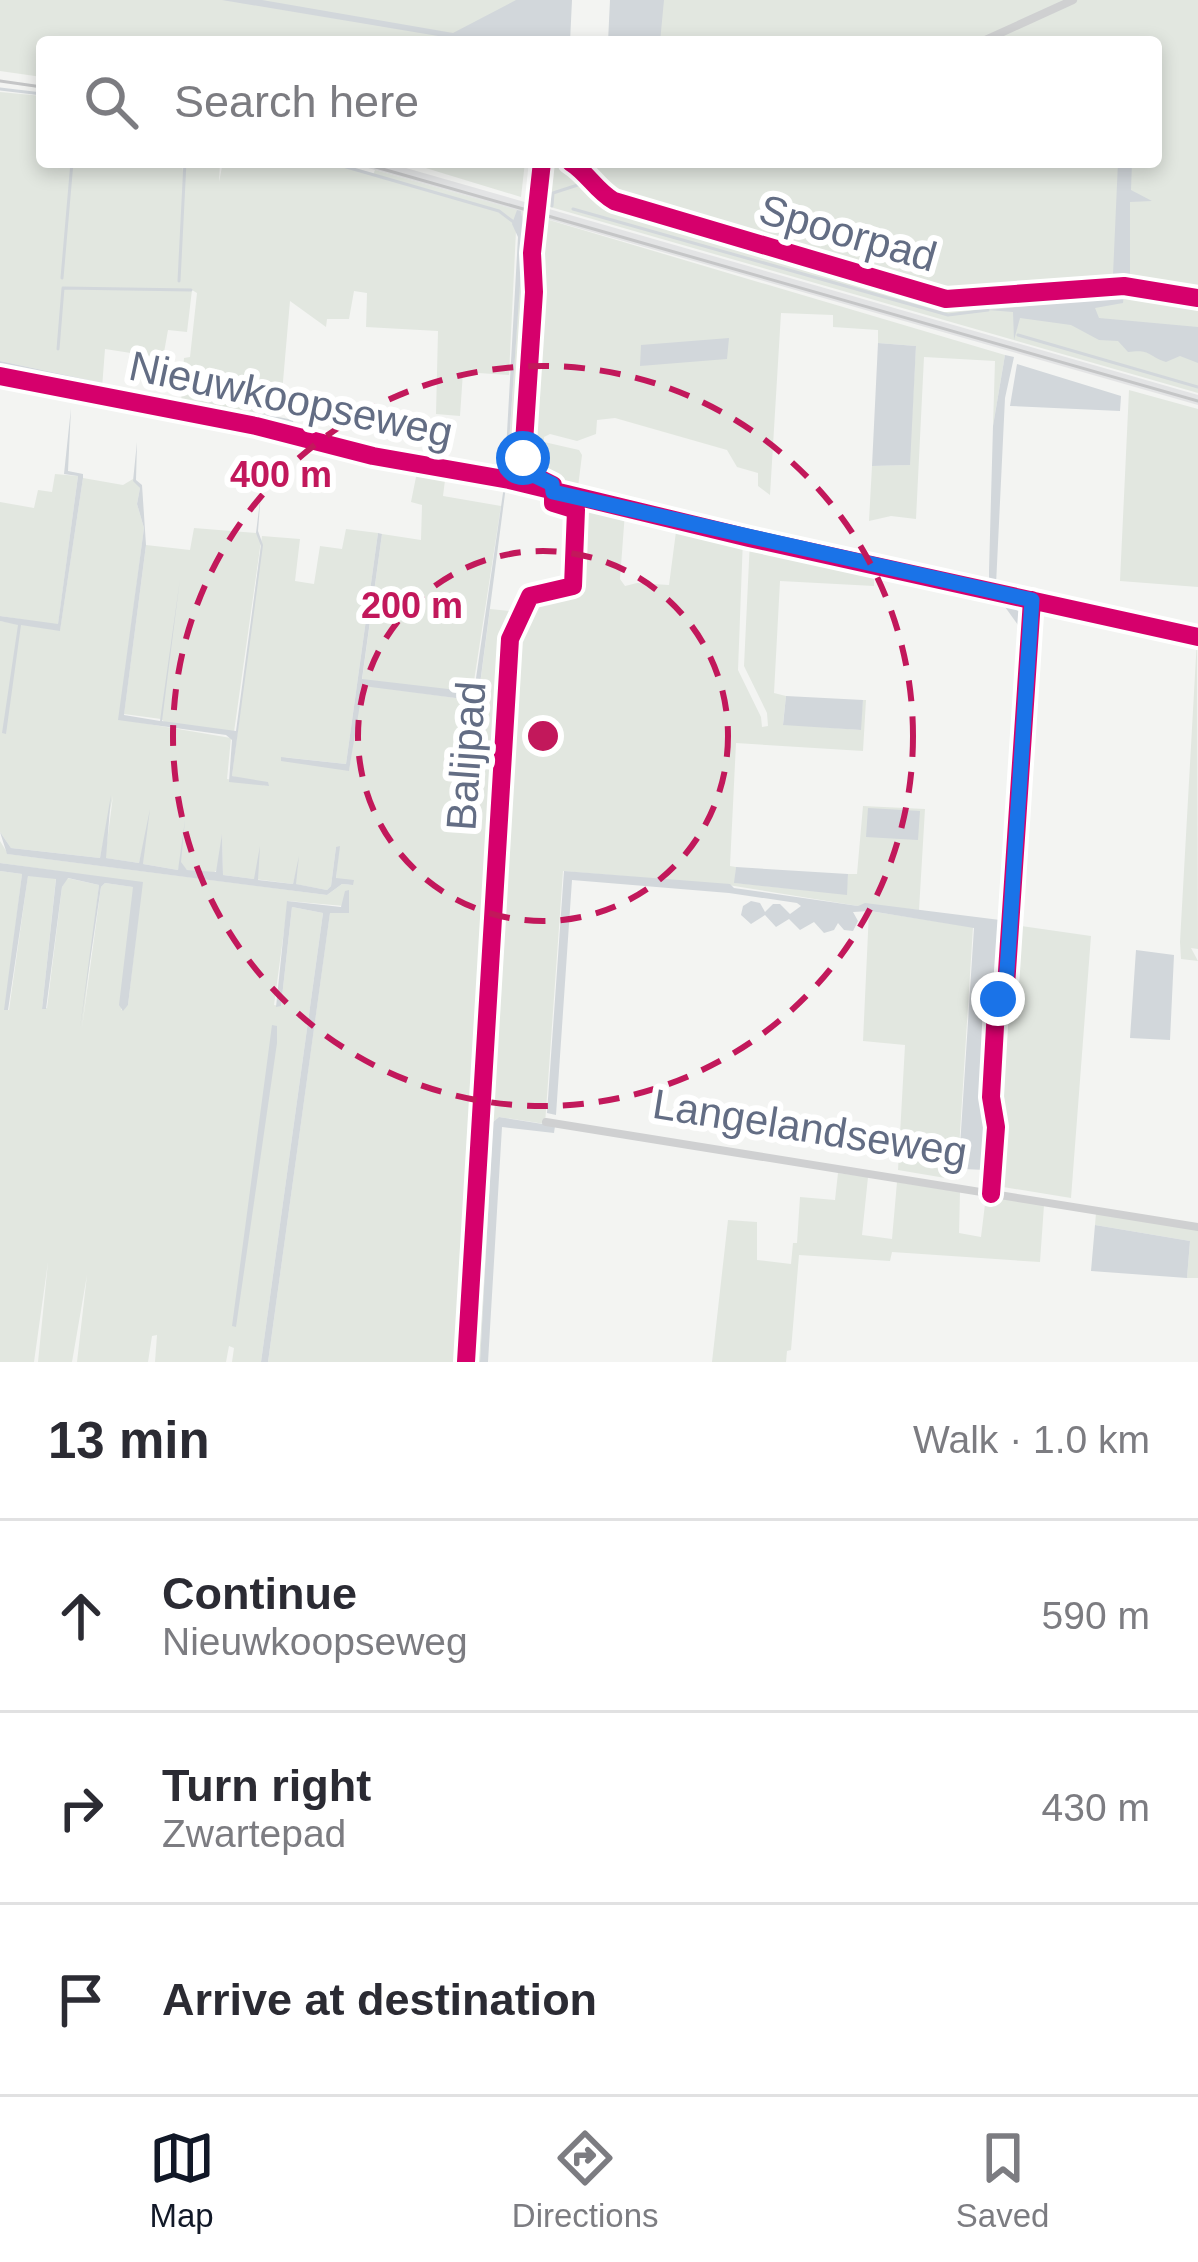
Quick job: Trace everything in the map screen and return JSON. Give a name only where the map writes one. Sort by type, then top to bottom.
[{"type":"street","points":[[994,36],[1073,0]]},
{"type":"street","name":"Nieuwkoopseweg","points":[[0,376],[503,479],[1198,637]]},
{"type":"street","name":"Langelandseweg","points":[[546,1122],[1198,1227]]},
{"type":"shaded area","points":[[0,0],[540,0],[537,36],[36,36],[36,76],[0,71]]},
{"type":"shaded area","points":[[222,0],[262,0],[453,33],[516,0],[572,0],[570,36],[438,36]]},
{"type":"shaded area","points":[[610,0],[664,0],[661,36],[608,36]]},
{"type":"shaded area","points":[[624,0],[1198,0],[1198,393],[540,204],[543,168],[573,168],[591,188],[595,169],[584,168],[1162,168],[1162,36],[618,36]]},
{"type":"shaded area","points":[[0,92],[36,95],[36,168],[183,168],[183,172],[183,168],[220,168],[219,182],[222,168],[347,168],[373,175],[375,170],[517,210],[509,375],[463,372],[460,416],[436,414],[438,331],[366,327],[367,293],[354,291],[349,319],[327,319],[326,327],[290,301],[280,416],[181,403],[197,293],[192,290],[187,332],[168,330],[163,358],[105,349],[102,388],[89,380],[0,361]]},
{"type":"shaded area","points":[[368,168],[406,168],[1198,395],[1198,405]]},
{"type":"shaded area","points":[[426,168],[524,168],[521,197]]},
{"type":"shaded area","points":[[1118,168],[1132,168],[1131,190],[1152,201],[1130,202],[1130,275],[1113,275]]},
{"type":"shaded area","points":[[517,210],[524,228],[506,486],[462,821],[456,821],[471,700],[363,686],[349,771],[281,761],[281,757],[346,764],[378,533],[382,534],[362,679],[474,692],[504,486],[518,237],[512,224]]},
{"type":"shaded area","points":[[521,211],[532,216],[532,304],[521,460],[529,475],[551,488],[507,477]]},
{"type":"shaded area","points":[[539,217],[1005,355],[993,426],[995,361],[924,357],[916,519],[891,516],[869,521],[872,466],[909,465],[916,346],[878,343],[878,330],[833,327],[833,315],[781,313],[770,495],[758,486],[758,473],[737,467],[727,450],[615,418],[597,420],[596,434],[577,441],[550,434],[544,437],[544,442],[579,450],[582,455],[577,495],[558,491],[555,483],[528,469],[524,456],[535,304],[533,254]]},
{"type":"shaded area","points":[[1112,292],[1124,293],[1123,303],[1095,308],[1099,318],[1198,327],[1198,363],[1180,356],[1166,362],[1145,352],[1128,352],[1118,341],[1099,340],[1071,325],[1020,318],[1014,340],[1013,312],[988,310],[1110,298]]},
{"type":"shaded area","points":[[729,338],[727,359],[640,366],[641,345]]},
{"type":"shaded area","points":[[878,343],[916,346],[910,465],[872,466]]},
{"type":"shaded area","points":[[1005,355],[1014,357],[1005,398],[996,585],[989,579],[993,426]]},
{"type":"shaded area","points":[[0,361],[138,396],[293,420],[294,429],[0,371]]},
{"type":"shaded area","points":[[1017,364],[1121,396],[1120,411],[1010,406]]},
{"type":"shaded area","points":[[1129,390],[1198,409],[1198,587],[1120,581]]},
{"type":"shaded area","points":[[71,408],[68,471],[83,474],[83,478],[60,631],[21,625],[6,734],[2,733],[18,625],[0,621],[0,616],[58,624],[78,476],[64,474]]},
{"type":"shaded area","points":[[137,442],[136,480],[142,485],[146,545],[124,715],[160,721],[180,579],[162,721],[236,731],[261,546],[256,533],[261,492],[258,531],[263,545],[232,776],[268,782],[269,786],[229,782],[232,740],[226,735],[118,720],[144,528],[137,504],[140,488],[133,481]]},
{"type":"shaded area","points":[[418,467],[446,472],[443,496],[501,506],[472,694],[362,680],[382,534],[421,540],[422,505],[411,502]]},
{"type":"shaded area","points":[[55,474],[78,476],[58,625],[0,616],[0,502],[34,508],[38,490],[52,492]]},
{"type":"shaded area","points":[[83,478],[123,485],[133,479],[140,488],[137,504],[144,528],[119,719],[231,738],[227,779],[268,786],[232,776],[262,536],[300,539],[295,581],[314,584],[320,546],[342,549],[346,529],[378,533],[346,764],[282,757],[349,770],[362,685],[471,700],[462,821],[490,609],[522,612],[533,596],[568,593],[576,583],[581,514],[576,507],[555,501],[555,495],[625,512],[620,579],[625,586],[669,585],[677,524],[743,538],[738,670],[762,727],[768,726],[767,713],[744,666],[750,540],[874,567],[874,586],[780,581],[774,693],[786,696],[783,724],[860,730],[866,700],[863,751],[736,743],[730,866],[736,867],[735,883],[846,894],[848,874],[857,874],[863,806],[925,809],[919,910],[858,906],[728,885],[563,871],[545,1124],[499,1117],[493,1122],[480,1362],[268,1362],[330,912],[348,913],[344,906],[288,901],[274,1005],[281,1006],[292,907],[323,913],[261,1362],[232,1362],[234,1348],[229,1346],[226,1362],[155,1362],[157,1335],[152,1336],[148,1362],[77,1362],[87,1275],[72,1362],[38,1362],[48,1262],[34,1362],[0,1362],[0,871],[22,874],[5,1010],[9,1010],[28,875],[56,878],[42,1009],[47,1008],[62,887],[67,878],[99,885],[82,1028],[101,887],[105,883],[134,887],[121,1010],[128,1005],[142,883],[0,863],[0,841],[8,854],[327,895],[342,884],[352,885],[336,879],[339,847],[327,890],[295,884],[298,865],[293,884],[223,875],[222,835],[218,869],[212,874],[187,870],[180,863],[178,870],[143,864],[144,843],[139,863],[105,858],[113,796],[100,858],[11,848],[0,832],[0,621],[60,630]]},
{"type":"shaded area","points":[[194,528],[256,533],[261,541],[234,732],[124,714],[146,545],[190,550]]},
{"type":"shaded area","points":[[995,593],[1029,604],[1008,924],[1000,986],[992,996],[986,1104],[992,1118],[985,1170],[963,1169],[958,1178],[974,928],[870,911],[853,912],[858,921],[853,931],[838,923],[824,933],[814,922],[800,930],[789,919],[776,927],[765,915],[751,924],[741,915],[743,906],[751,901],[760,903],[765,912],[780,904],[790,914],[801,906],[797,903],[572,880],[556,1115],[547,1113],[564,871],[730,884],[858,906],[865,903],[1000,920],[1018,625]]},
{"type":"shaded area","points":[[1197,639],[1198,949],[1191,948],[1198,961],[1181,959],[1180,942]]},
{"type":"shaded area","points":[[786,696],[863,700],[861,730],[783,725]]},
{"type":"shaded area","points":[[111,795],[106,858],[139,863],[150,809],[143,864],[178,870],[185,820],[181,862],[187,870],[216,872],[222,834],[223,875],[254,879],[260,846],[258,880],[293,884],[299,856],[296,884],[327,890],[340,846],[336,878],[354,880],[353,885],[342,884],[327,895],[7,854],[0,832],[11,848],[100,858]]},
{"type":"shaded area","points":[[868,808],[920,811],[918,840],[866,837]]},
{"type":"shaded area","points":[[0,863],[143,882],[128,1005],[123,1011],[119,1005],[133,887],[105,883],[101,887],[80,1028],[99,885],[68,878],[62,887],[46,1009],[42,1009],[56,879],[28,876],[8,1010],[4,1010],[22,874],[0,871]]},
{"type":"shaded area","points":[[736,867],[848,874],[847,895],[734,883]]},
{"type":"shaded area","points":[[349,890],[349,913],[330,913],[268,1362],[261,1362],[323,913],[292,907],[281,1006],[276,1007],[287,901],[341,907]]},
{"type":"shaded area","points":[[869,911],[973,927],[957,1180],[898,1170],[905,1045],[863,1041]]},
{"type":"shaded area","points":[[1014,925],[1091,936],[1071,1198],[997,1186],[1002,1112],[995,1106]]},
{"type":"shaded area","points":[[1136,950],[1174,955],[1170,1040],[1130,1038]]},
{"type":"shaded area","points":[[272,1025],[277,1026],[277,1043],[236,1327],[232,1326]]},
{"type":"shaded area","points":[[499,1117],[555,1126],[554,1133],[502,1127],[488,1362],[480,1362],[493,1122]]},
{"type":"shaded area","points":[[838,1173],[868,1177],[862,1235],[892,1239],[897,1182],[960,1192],[959,1233],[981,1237],[986,1196],[1044,1205],[1040,1262],[892,1252],[890,1261],[799,1255],[786,1362],[712,1362],[728,1220],[757,1222],[757,1260],[791,1264],[800,1197],[835,1200]]},
{"type":"shaded area","points":[[1096,1213],[1198,1230],[1198,1278],[1187,1278],[1190,1241],[1095,1225]]},
{"type":"shaded area","points":[[1095,1225],[1190,1241],[1187,1278],[1091,1271]]},
{"type":"waterway","points":[[0,89],[36,93]]},
{"type":"waterway","points":[[62,278],[71,168]]},
{"type":"waterway","points":[[179,281],[185,168]]},
{"type":"waterway","points":[[350,168],[499,211],[515,223]]},
{"type":"waterway","points":[[552,206],[553,193],[587,182]]},
{"type":"waterway","points":[[573,209],[948,315],[988,310]]},
{"type":"waterway","points":[[58,349],[63,288],[191,290]]},
{"type":"waterway","points":[[1018,335],[1198,387]]},
{"type":"tram line","points":[[0,81],[36,86]]},
{"type":"tram line","points":[[379,168],[1198,401]]},
{"type":"cycle path","name":"Balijpad","points":[[466,1362],[510,639],[530,596],[573,586],[576,510],[553,503],[553,485],[527,472],[523,458],[534,292],[532,253],[541,168]]},
{"type":"cycle path","name":"Spoorpad","points":[[578,168],[614,201],[946,299],[1124,286],[1198,298]]},
{"type":"cycle path","points":[[0,376],[256,426],[373,456],[509,480],[1198,637]]},
{"type":"cycle path","points":[[991,1194],[996,1009],[1006,986],[1032,600]]},
{"type":"route","points":[[523,458],[527,472],[552,484],[553,492],[1032,600],[1006,986],[998,999]]}]
